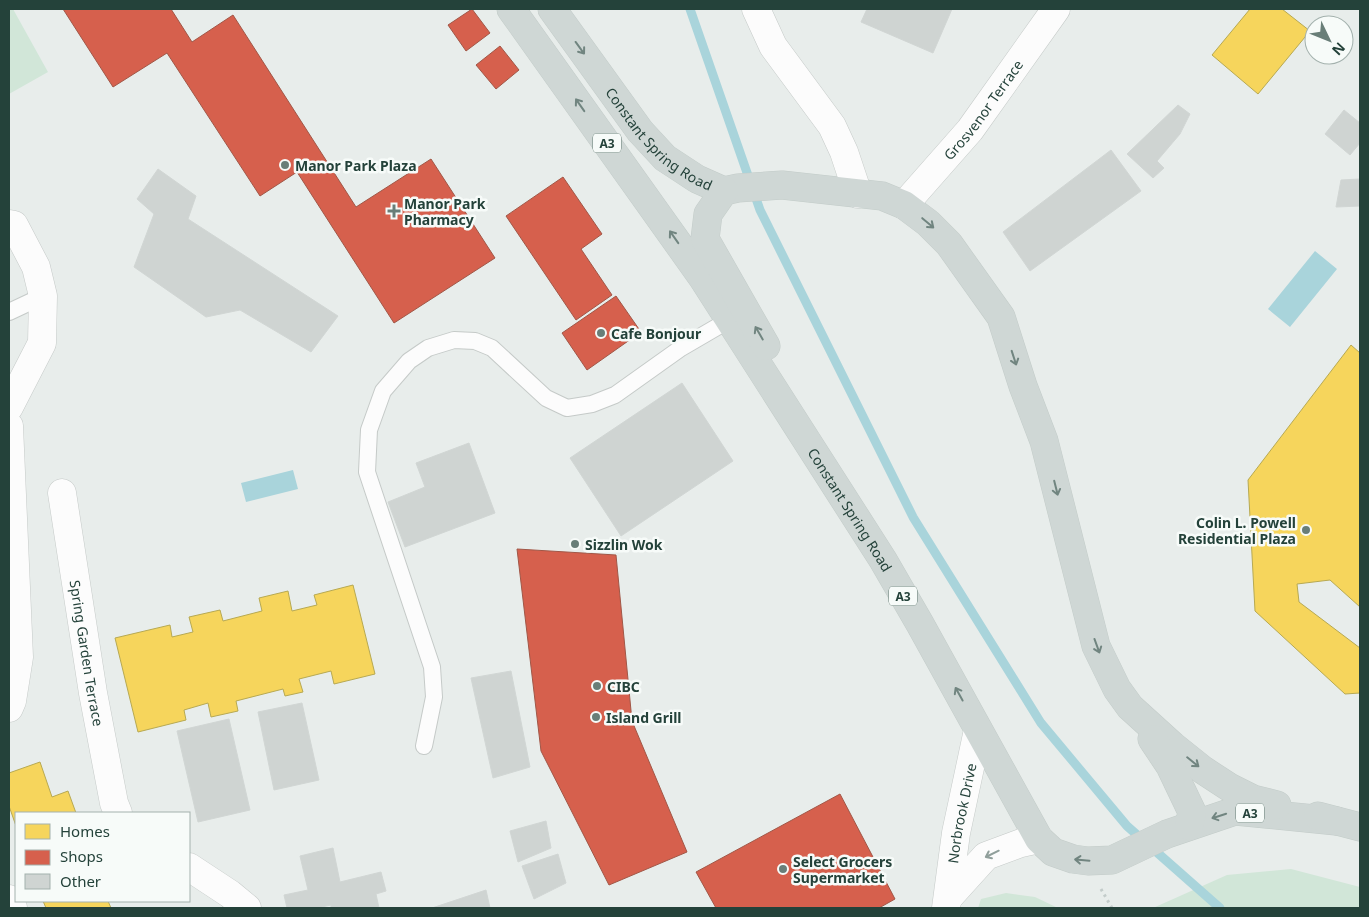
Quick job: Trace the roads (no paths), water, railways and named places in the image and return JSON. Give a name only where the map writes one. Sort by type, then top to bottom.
[{"type":"main road","name":"Constant Spring Road","points":[[512,9],[702,277],[882,560],[1039,839],[1053,852],[1073,859],[1088,861],[1112,860],[1128,851],[1178,830],[1235,811],[1348,824]]},
{"type":"main road","name":"Constant Spring Road","points":[[552,9],[640,131],[665,158],[697,179],[731,189],[782,185],[882,196],[904,205],[928,223],[949,244],[1001,317],[1023,386],[1044,441],[1096,646],[1117,689],[1130,707],[1196,764],[1229,787],[1253,799],[1348,824]]},
{"type":"main road","points":[[731,189],[708,214],[705,239],[849,490],[882,560]]},
{"type":"main road","points":[[1130,707],[1170,766],[1192,812],[1178,830]]},
{"type":"street","points":[[756,9],[773,46],[832,126],[844,152],[858,194]]},
{"type":"street","name":"Grosvenor Terrace","points":[[904,205],[970,130],[1056,9]]},
{"type":"street","points":[[9,224],[14,225],[36,267],[43,296],[42,343],[9,408]]},
{"type":"street","points":[[9,426],[18,656],[12,701],[9,708]]},
{"type":"street","name":"Spring Garden Terrace","points":[[62,493],[94,693],[114,803],[118,812]]},
{"type":"street","name":"Norbrook Drive","points":[[947,903],[956,833],[978,730]]},
{"type":"street","name":"Norbrook Drive","points":[[947,903],[986,856],[1021,843],[1039,839]]},
{"type":"street","points":[[190,868],[230,894],[247,908]]},
{"type":"street","points":[[9,899],[13,908]]},
{"type":"lane","points":[[9,312],[43,296]]},
{"type":"lane","points":[[424,746],[434,697],[432,667],[367,472],[369,430],[383,391],[409,361],[428,348],[454,340],[475,341],[492,348],[546,398],[567,408],[592,404],[614,395],[681,348],[729,320]]},
{"type":"water","points":[[1315,251],[1337,269],[1290,327],[1268,309]]},
{"type":"water","points":[[293,470],[298,489],[246,502],[241,483]]},
{"type":"waterway","points":[[690,9],[760,210],[913,517],[1041,723],[1127,826],[1220,908]]},
{"type":"place","name":"Manor Park Plaza","points":[[285,165]]},
{"type":"place","name":"Manor Park Pharmacy","points":[[394,211]]},
{"type":"place","name":"Cafe Bonjour","points":[[601,333]]},
{"type":"place","name":"Colin L. Powell Residential Plaza","points":[[1306,530]]},
{"type":"place","name":"Sizzlin Wok","points":[[575,544]]},
{"type":"place","name":"CIBC","points":[[597,686]]},
{"type":"place","name":"Island Grill","points":[[596,717]]},
{"type":"place","name":"Select Grocers Supermarket","points":[[783,869]]}]
